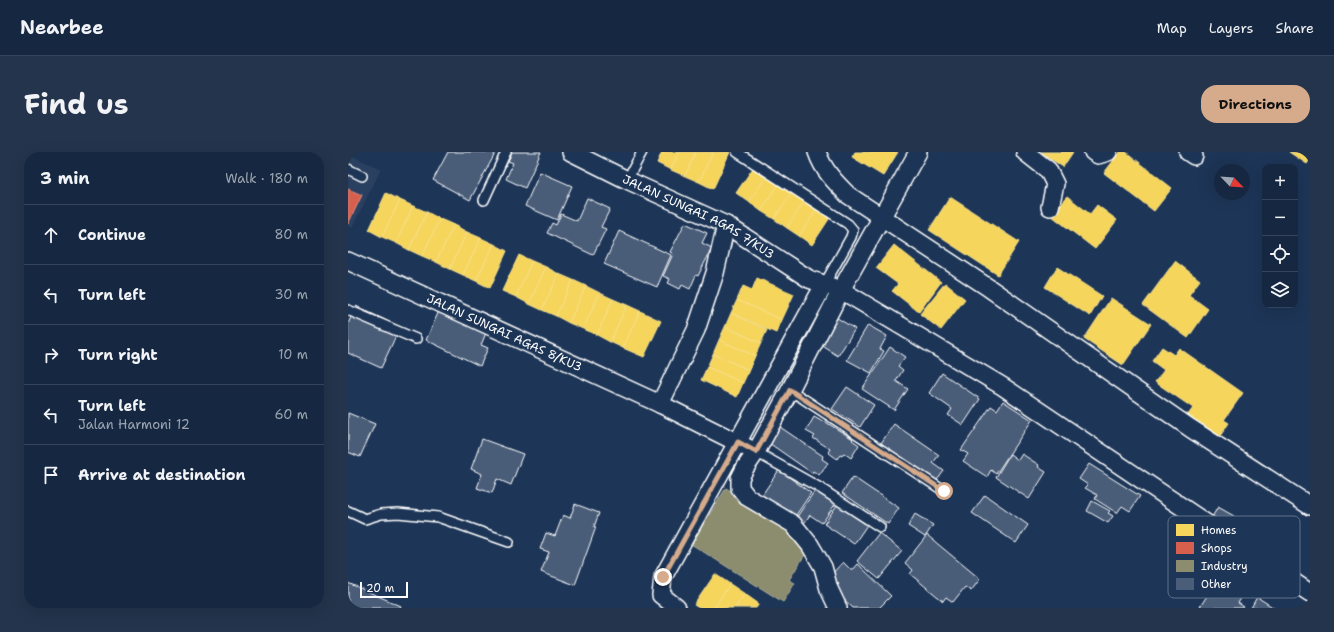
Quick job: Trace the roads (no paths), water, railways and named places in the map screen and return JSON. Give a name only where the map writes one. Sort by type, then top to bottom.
[{"type":"street","name":"JALAN SUNGAI AGAS 7/KU3","points":[[571,152],[627,180],[726,224],[809,279],[841,290],[1002,386],[1195,516]]},
{"type":"street","points":[[817,152],[830,177],[848,195],[989,288],[1190,428],[1310,506]]},
{"type":"street","points":[[838,608],[829,589],[823,567],[810,545],[793,524],[747,497],[740,488],[740,478],[790,390],[841,290],[918,152]]},
{"type":"street","points":[[1025,152],[1048,170],[1055,184],[1050,207]]},
{"type":"street","points":[[1093,152],[1098,155],[1108,152]]},
{"type":"street","points":[[660,404],[696,330],[715,273],[726,224]]},
{"type":"street","name":"JALAN SUNGAI AGAS 8/KU3","points":[[348,261],[660,404],[756,452]]},
{"type":"street","points":[[677,608],[661,595],[663,577],[824,285]]},
{"type":"street","name":"JALAN SUNGAI AGAS 7/KU3","points":[[1300,586],[1310,593]]},
{"type":"lane","points":[[484,200],[506,152]]},
{"type":"lane","points":[[627,180],[642,152]]},
{"type":"lane","points":[[737,152],[848,224],[853,230],[851,237],[824,285]]},
{"type":"lane","points":[[348,169],[362,176]]},
{"type":"lane","points":[[348,310],[416,339]]},
{"type":"lane","points":[[790,390],[944,491]]},
{"type":"lane","points":[[756,452],[820,488],[880,527]]},
{"type":"lane","points":[[348,511],[365,519],[381,514],[398,513],[438,517],[509,542]]}]
